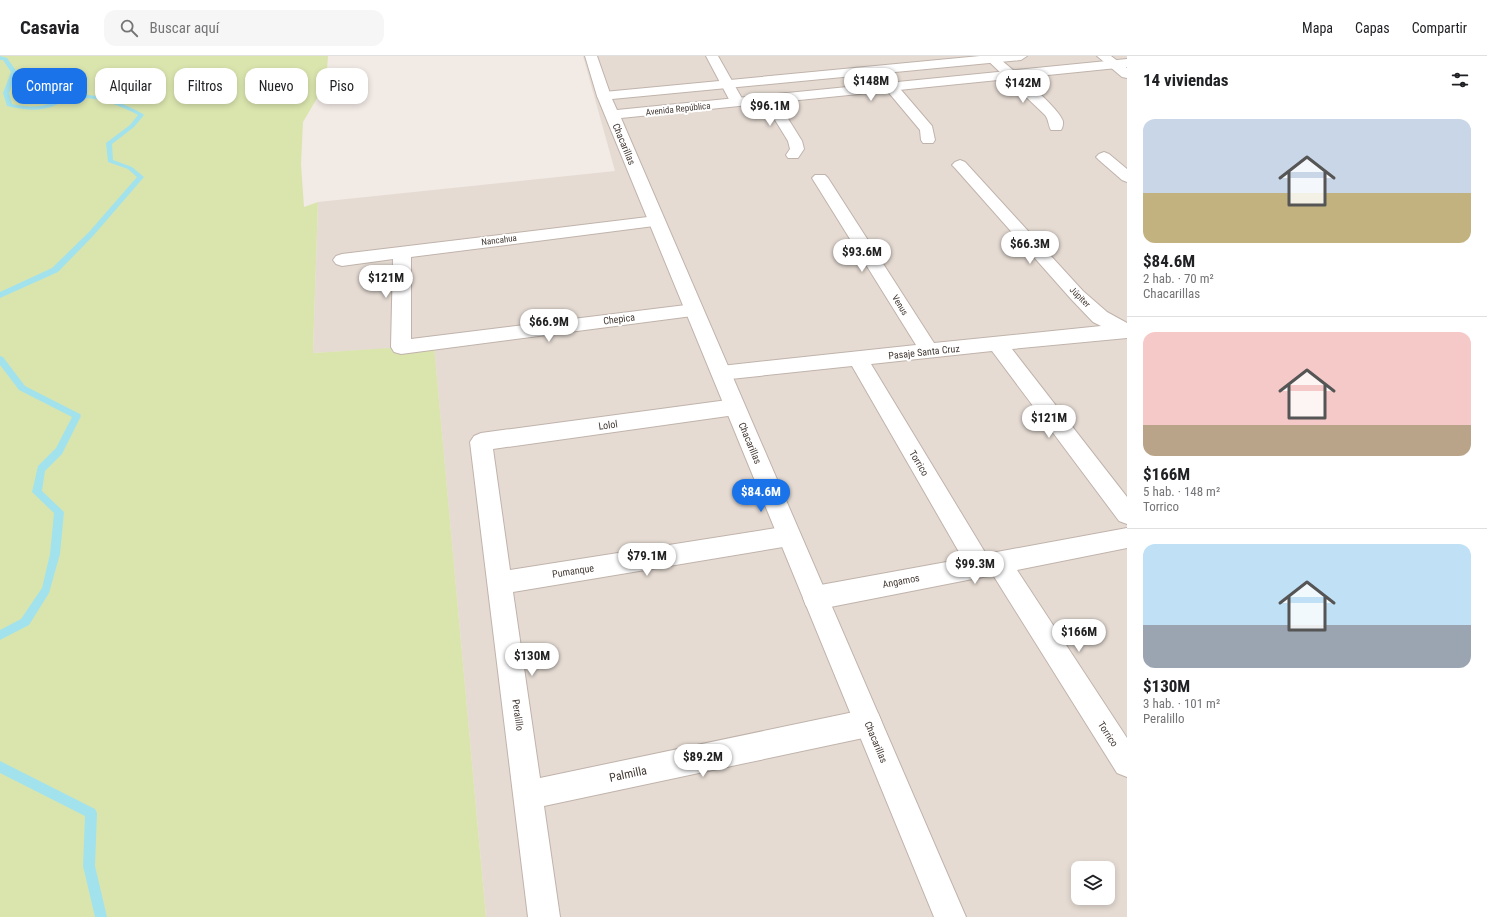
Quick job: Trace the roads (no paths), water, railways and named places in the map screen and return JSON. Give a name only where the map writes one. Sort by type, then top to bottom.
[{"type":"street","name":"Chacarillas","points":[[591,56],[608,106],[950,917]]},
{"type":"street","points":[[712,56],[737,102]]},
{"type":"street","name":"Avenida República","points":[[608,106],[727,85],[991,57],[1021,56]]},
{"type":"street","points":[[991,57],[1050,112],[1056,120],[1056,127]]},
{"type":"street","name":"Avenida República","points":[[608,106],[737,102],[1010,75],[1115,61]]},
{"type":"street","points":[[1115,61],[1127,74]]},
{"type":"street","points":[[891,87],[927,129],[928,140]]},
{"type":"street","points":[[769,99],[795,141],[797,149],[793,155]]},
{"type":"street","points":[[1104,157],[1127,177]]},
{"type":"street","name":"Júpiter","points":[[960,165],[1077,295],[1100,317],[1127,330]]},
{"type":"street","name":"Venus","points":[[820,178],[930,352]]},
{"type":"street","name":"Nancahua","points":[[342,260],[656,221]]},
{"type":"street","name":"Chepica","points":[[402,252],[401,347],[694,310]]},
{"type":"street","name":"Pasaje Santa Cruz","points":[[721,373],[1127,330]]},
{"type":"street","points":[[997,344],[1127,514]]},
{"type":"street","name":"Torrico","points":[[858,359],[989,565],[1127,763]]},
{"type":"street","name":"Lolol","points":[[481,442],[735,407]]},
{"type":"street","name":"Peralillo","points":[[481,442],[544,917]]},
{"type":"street","name":"Pumanque","points":[[500,583],[789,536]]},
{"type":"street","name":"Angamos","points":[[816,598],[1127,538]]},
{"type":"street","name":"Palmilla","points":[[529,795],[868,723]]},
{"type":"waterway","points":[[0,58],[5,59],[14,72],[6,93],[9,105],[24,108],[35,108],[51,105],[68,97],[80,96],[108,100],[141,115],[132,126],[109,143],[110,161],[130,168],[141,177],[91,234],[55,270],[0,295]]},
{"type":"waterway","points":[[0,359],[22,388],[77,416],[59,451],[41,469],[37,492],[59,512],[55,554],[46,590],[25,622],[0,635]]},
{"type":"waterway","points":[[0,767],[91,813],[89,866],[101,917]]}]
